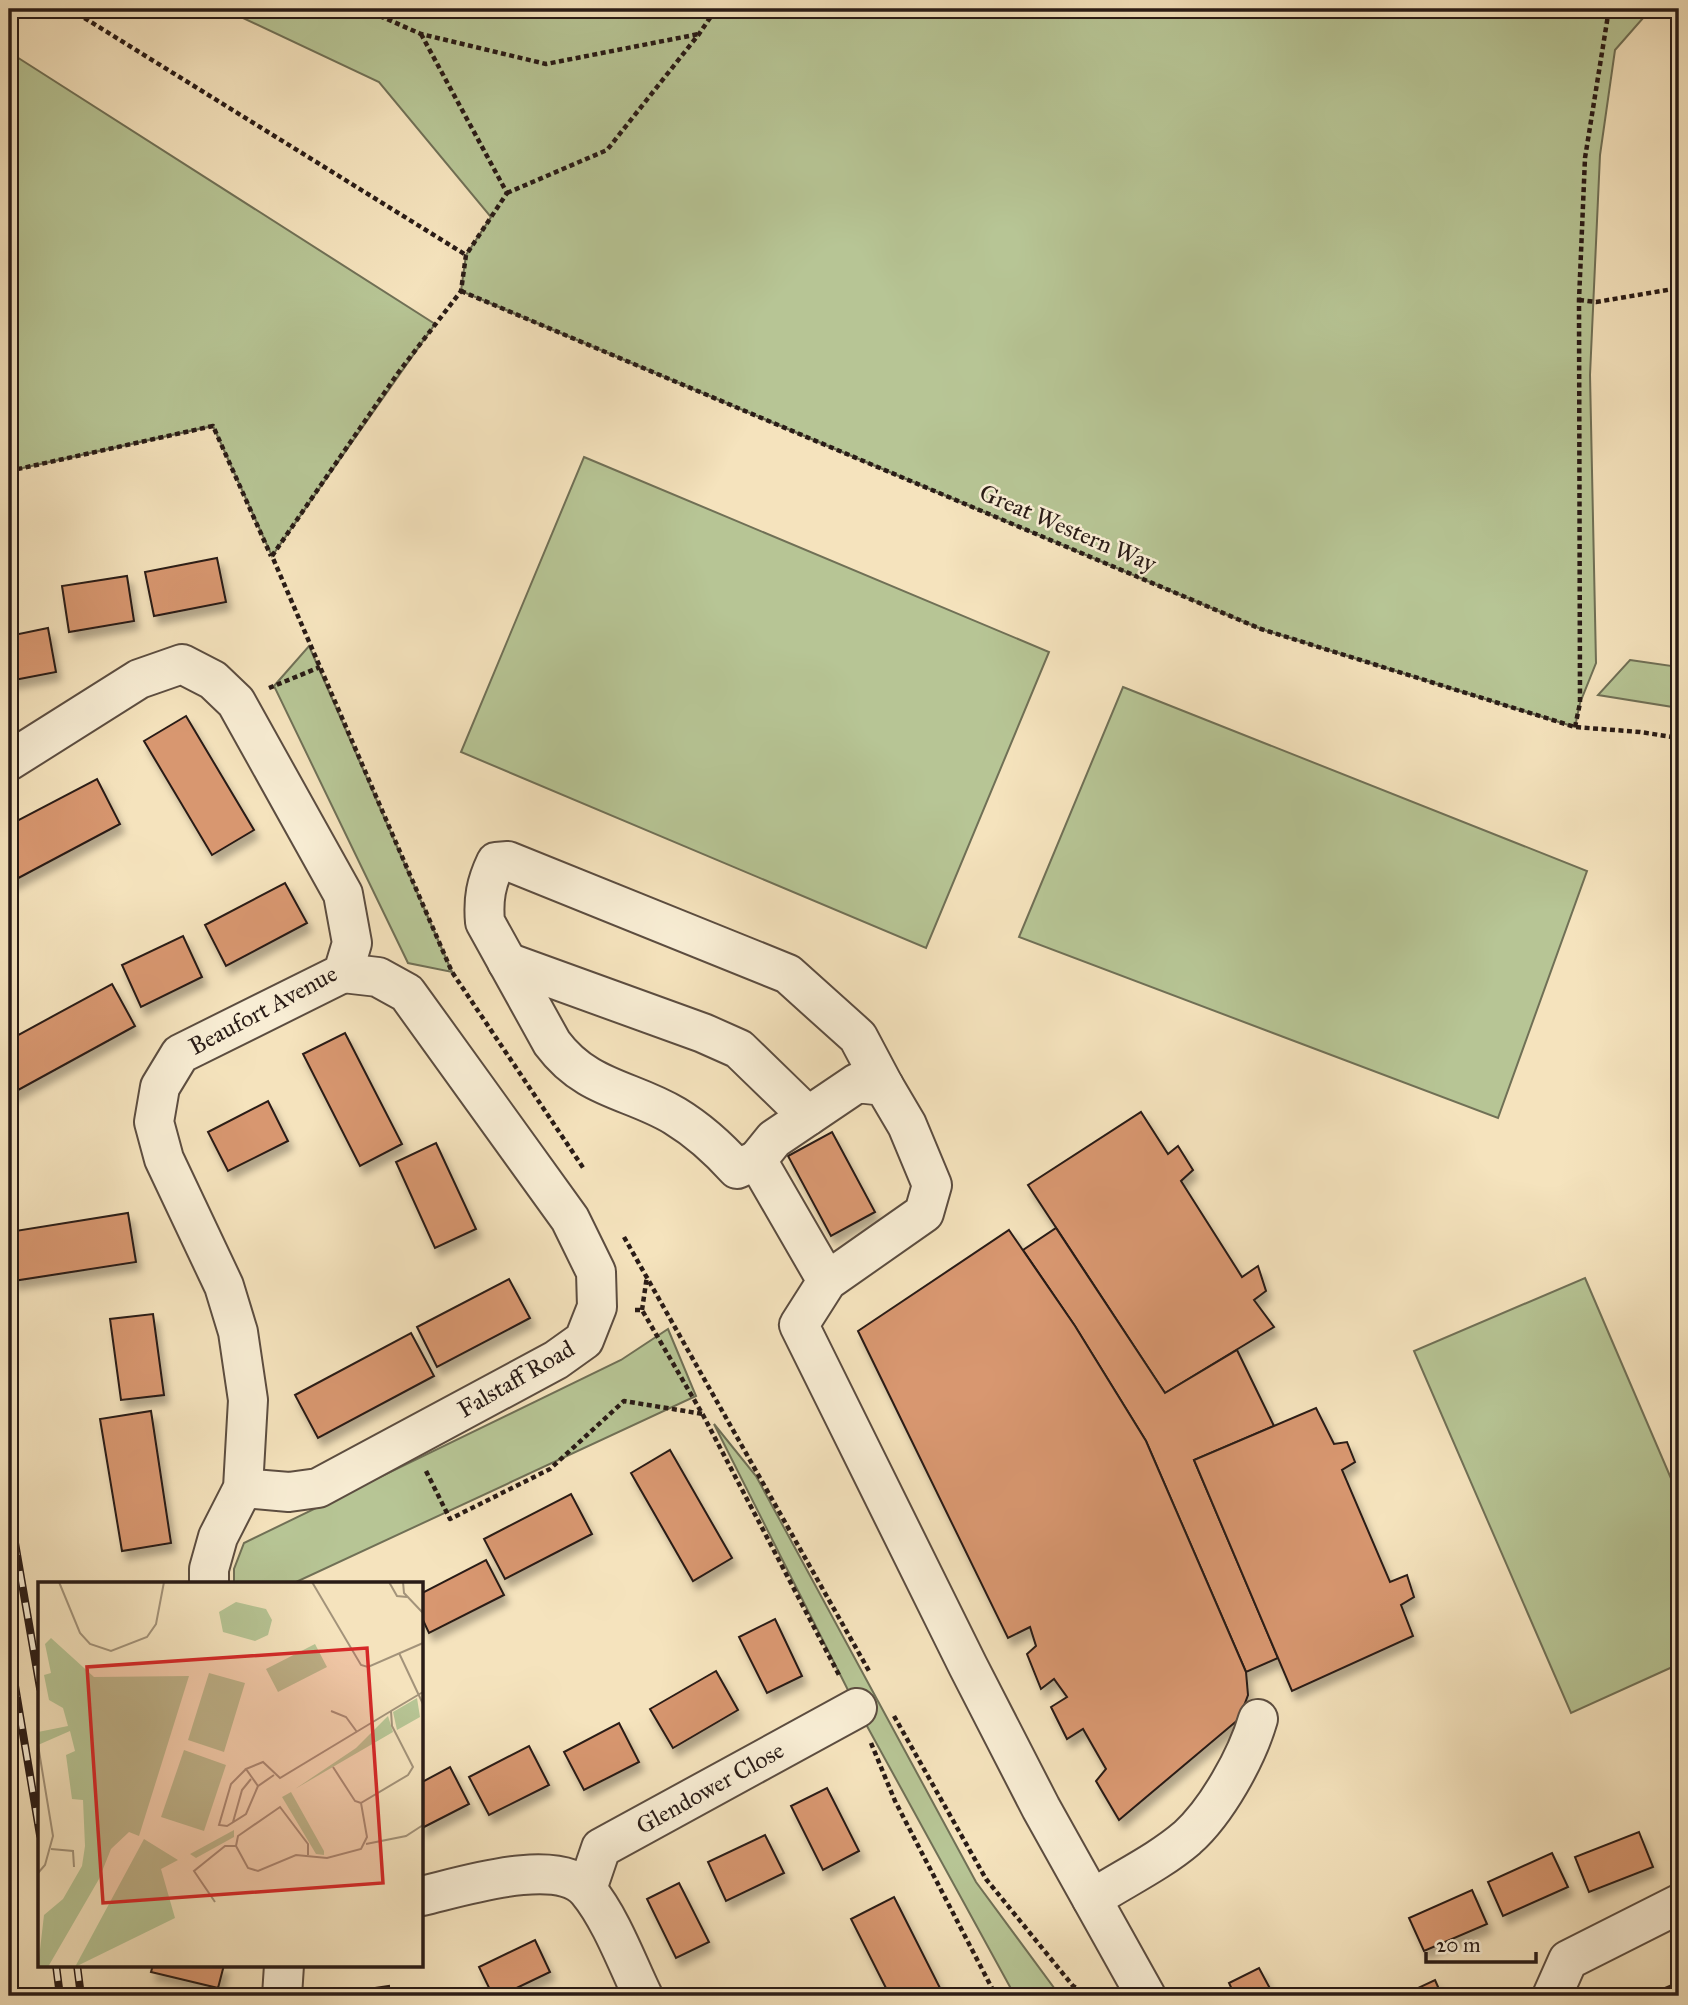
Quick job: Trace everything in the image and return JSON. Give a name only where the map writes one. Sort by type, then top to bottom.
[{"type":"street","name":"Beaufort Avenue","points":[[9,761],[139,679],[182,664],[213,680],[236,702],[343,894],[352,943],[343,972],[180,1054],[160,1087],[154,1122],[164,1159],[224,1286],[238,1332],[248,1400],[243,1488],[218,1537],[209,1569],[209,1582]]},
{"type":"street","points":[[884,1086],[857,1083],[774,1139],[757,1160],[737,1169],[701,1135],[674,1115],[588,1077],[565,1060],[552,1043],[485,922],[483,904],[486,883],[496,862],[508,861],[788,974],[858,1037],[907,1125],[932,1185],[924,1213],[827,1281],[799,1325],[1041,1808],[1146,1996]]},
{"type":"street","points":[[507,962],[703,1033],[739,1049],[808,1116]]},
{"type":"street","name":"Falstaff Road","points":[[243,1488],[289,1492],[318,1488],[556,1360],[584,1339],[597,1307],[596,1272],[570,1219],[407,993],[378,977],[343,972]]},
{"type":"street","points":[[757,1160],[827,1281]]},
{"type":"street","name":"Glendower Close","points":[[587,1889],[601,1848],[873,1698]]},
{"type":"street","points":[[1092,1899],[1173,1848],[1203,1822],[1253,1737],[1258,1719]]},
{"type":"street","points":[[424,1896],[519,1874],[559,1874],[587,1889],[643,1996]]},
{"type":"street","points":[[1552,1996],[1568,1959],[1679,1903]]},
{"type":"street","points":[[282,1996],[284,1966]]},
{"type":"path","points":[[70,9],[466,255]]},
{"type":"path","points":[[364,9],[421,34],[546,64],[699,34]]},
{"type":"path","points":[[272,556],[398,373],[461,291],[466,255],[507,193],[607,150],[716,9]]},
{"type":"path","points":[[1575,727],[1580,690],[1579,300],[1585,158],[1609,9]]},
{"type":"path","points":[[421,34],[507,193]]},
{"type":"path","points":[[1579,300],[1596,302],[1679,288]]},
{"type":"path","name":"Great Western Way","points":[[461,291],[1261,629],[1575,727],[1679,738]]},
{"type":"path","points":[[9,471],[213,426],[452,972],[590,1179]]},
{"type":"path","points":[[236,702],[320,667]]},
{"type":"path","points":[[619,1227],[873,1698],[895,1801],[996,1996]]},
{"type":"path","points":[[647,1275],[642,1310],[873,1698],[986,1880],[1073,1986],[1090,1996]]},
{"type":"path","points":[[597,1307],[642,1310]]},
{"type":"path","points":[[410,1439],[450,1519],[550,1469],[624,1401],[703,1415]]},
{"type":"green space","points":[[224,9],[1651,9],[1615,50],[1600,155],[1590,375],[1596,663],[1580,703],[1575,727],[1261,629],[461,291],[466,255],[491,217],[379,82]]},
{"type":"green space","points":[[9,52],[435,324],[272,556],[213,426],[9,471]]},
{"type":"green space","points":[[584,457],[1049,652],[926,948],[461,752]]},
{"type":"green space","points":[[309,646],[452,972],[408,963],[274,686]]},
{"type":"green space","points":[[1630,660],[1679,667],[1679,708],[1598,695]]},
{"type":"green space","points":[[1123,687],[1587,871],[1498,1118],[1019,937]]},
{"type":"green space","points":[[1585,1278],[1679,1497],[1679,1664],[1571,1713],[1414,1351]]},
{"type":"green space","points":[[668,1329],[696,1396],[296,1582],[234,1582],[234,1569],[244,1543],[621,1360]]},
{"type":"green space","points":[[714,1424],[756,1476],[976,1882],[1060,1996],[1015,1996],[856,1706]]},
{"type":"building","points":[[217,558],[226,602],[154,616],[145,572]]},
{"type":"building","points":[[127,576],[134,621],[69,632],[62,586]]},
{"type":"building","points":[[48,628],[56,672],[9,681],[9,636]]},
{"type":"building","points":[[186,716],[254,830],[212,855],[144,741]]},
{"type":"building","points":[[97,779],[120,824],[9,883],[9,825]]},
{"type":"building","points":[[285,883],[307,923],[226,966],[205,925]]},
{"type":"building","points":[[183,936],[202,977],[141,1007],[122,965]]},
{"type":"building","points":[[112,984],[135,1026],[9,1095],[9,1040]]},
{"type":"building","points":[[345,1033],[402,1144],[360,1166],[303,1054]]},
{"type":"building","points":[[268,1101],[288,1141],[228,1171],[208,1132]]},
{"type":"building","points":[[1141,1112],[1168,1154],[1178,1146],[1193,1170],[1181,1181],[1242,1277],[1258,1266],[1266,1291],[1254,1300],[1274,1327],[1165,1393],[1028,1185]]},
{"type":"building","points":[[832,1132],[875,1212],[831,1236],[788,1156]]},
{"type":"building","points":[[436,1143],[476,1229],[435,1248],[396,1162]]},
{"type":"building","points":[[128,1213],[136,1262],[13,1281],[9,1232]]},
{"type":"building","points":[[1056,1228],[1165,1393],[1237,1350],[1274,1426],[1194,1460],[1278,1658],[1246,1672],[1146,1441],[1075,1326],[1023,1250]]},
{"type":"building","points":[[1009,1230],[1075,1326],[1146,1441],[1246,1672],[1248,1695],[1239,1719],[1119,1820],[1096,1781],[1106,1769],[1083,1729],[1067,1739],[1051,1707],[1067,1697],[1054,1679],[1041,1689],[1027,1654],[1036,1646],[1030,1627],[1008,1638],[858,1331]]},
{"type":"building","points":[[509,1279],[530,1318],[437,1367],[417,1327]]},
{"type":"building","points":[[153,1314],[164,1395],[121,1400],[110,1319]]},
{"type":"building","points":[[411,1333],[434,1376],[318,1438],[295,1395]]},
{"type":"building","points":[[1316,1408],[1334,1444],[1347,1442],[1355,1462],[1342,1470],[1390,1582],[1407,1575],[1414,1597],[1401,1605],[1413,1636],[1292,1691],[1194,1460]]},
{"type":"building","points":[[151,1411],[171,1543],[122,1551],[100,1419]]},
{"type":"building","points":[[670,1450],[732,1558],[693,1581],[631,1473]]},
{"type":"building","points":[[571,1494],[592,1534],[505,1579],[484,1539]]},
{"type":"building","points":[[486,1560],[504,1595],[429,1633],[424,1622],[424,1592]]},
{"type":"building","points":[[775,1619],[802,1676],[767,1693],[739,1637]]},
{"type":"building","points":[[716,1671],[738,1710],[673,1748],[650,1709]]},
{"type":"building","points":[[619,1723],[639,1762],[584,1790],[564,1752]]},
{"type":"building","points":[[529,1746],[549,1785],[489,1815],[469,1777]]},
{"type":"building","points":[[450,1767],[469,1804],[424,1827],[424,1781]]},
{"type":"building","points":[[827,1788],[859,1851],[823,1870],[791,1806]]},
{"type":"building","points":[[1639,1832],[1653,1867],[1589,1892],[1575,1857]]},
{"type":"building","points":[[765,1835],[784,1873],[726,1901],[708,1862]]},
{"type":"building","points":[[1552,1853],[1568,1887],[1503,1916],[1488,1882]]},
{"type":"building","points":[[679,1883],[709,1942],[676,1958],[647,1899]]},
{"type":"building","points":[[1472,1890],[1487,1924],[1424,1951],[1409,1918]]},
{"type":"building","points":[[894,1897],[944,1996],[890,1996],[851,1919]]},
{"type":"building","points":[[535,1940],[550,1972],[500,1996],[493,1996],[479,1967]]},
{"type":"building","points":[[153,1966],[224,1966],[218,1988],[151,1972]]},
{"type":"building","points":[[1259,1968],[1274,1996],[1235,1996],[1229,1983]]},
{"type":"building","points":[[1435,1980],[1442,1996],[1403,1995]]},
{"type":"building","points":[[1679,1982],[1679,1996],[1646,1996]]},
{"type":"building","points":[[389,1986],[390,1996],[342,1996],[341,1993]]},
{"type":"railway","points":[[9,1508],[38,1676]]},
{"type":"railway","points":[[9,1650],[38,1823]]},
{"type":"railway","points":[[56,1966],[60,1996]]},
{"type":"railway","points":[[77,1966],[81,1996]]}]
